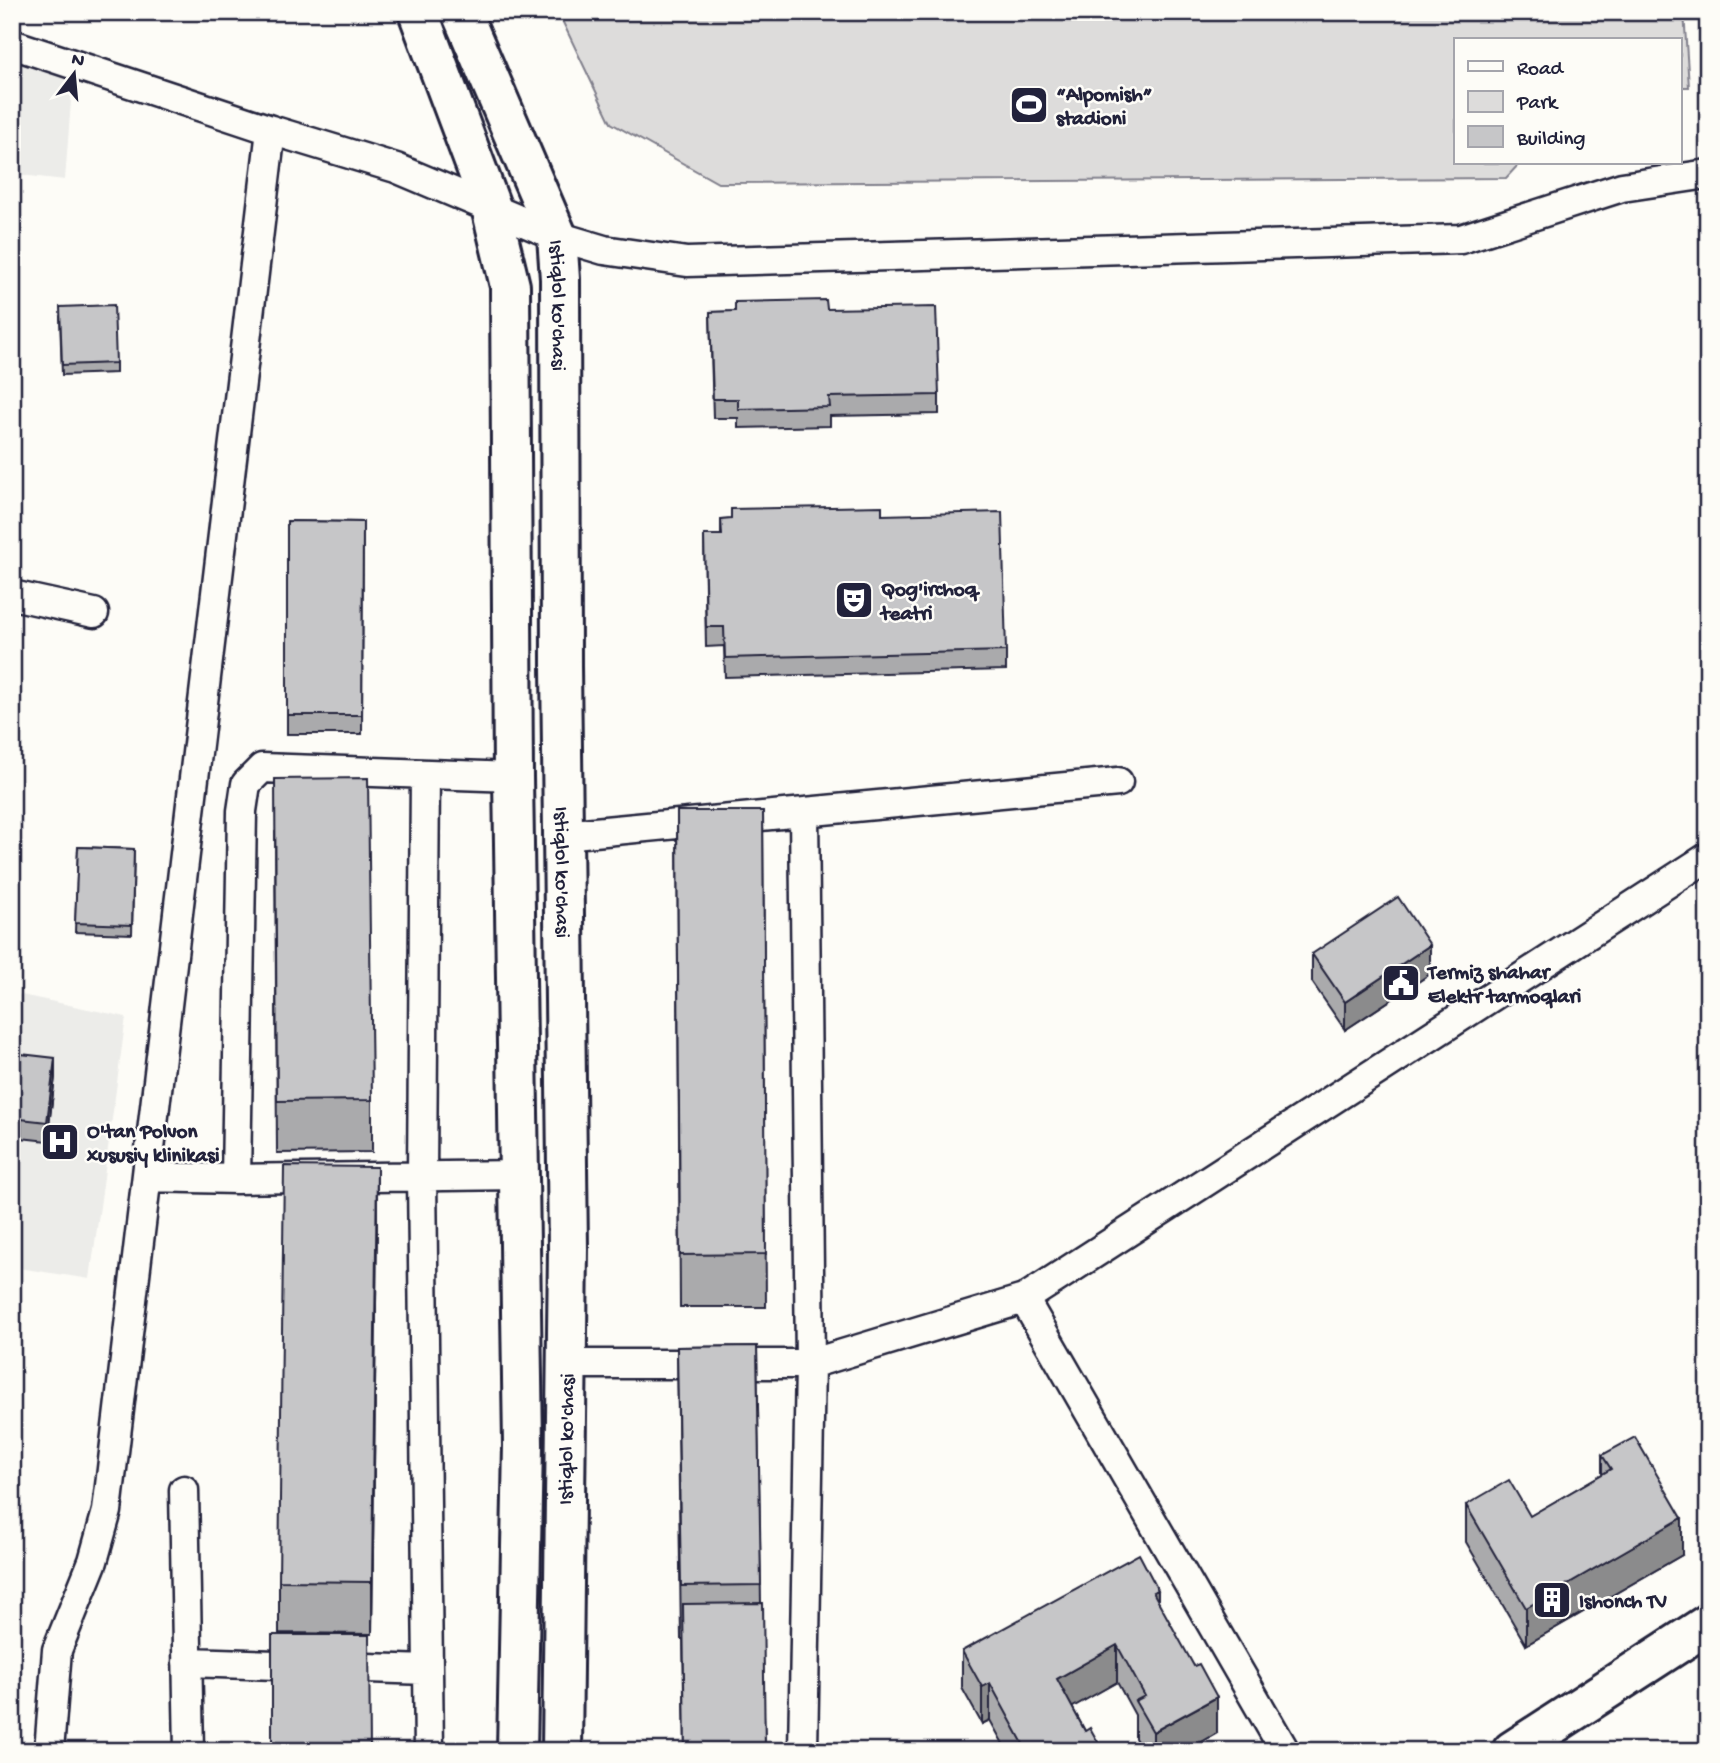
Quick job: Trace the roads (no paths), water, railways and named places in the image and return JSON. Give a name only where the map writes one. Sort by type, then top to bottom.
[{"type":"main road","name":"Istiqlol ko'chasi","points":[[418,12],[491,206],[510,286],[513,777],[523,1445],[517,1751]]},
{"type":"main road","name":"Istiqlol ko'chasi","points":[[461,12],[557,236],[560,279],[568,1235],[562,1751]]},
{"type":"main road","points":[[1512,1751],[1708,1624]]},
{"type":"street","points":[[12,44],[271,130],[396,168],[557,236],[604,250],[687,262],[1461,239],[1622,187],[1708,174]]},
{"type":"street","points":[[49,1751],[57,1650],[93,1561],[107,1511],[271,130]]},
{"type":"street","points":[[12,595],[94,614]]},
{"type":"street","points":[[236,1180],[242,811],[246,784],[262,768],[513,777]]},
{"type":"street","points":[[425,774],[422,1177],[429,1751]]},
{"type":"street","points":[[563,835],[1118,782]]},
{"type":"street","points":[[803,1751],[810,1364],[804,812]]},
{"type":"street","points":[[566,1364],[810,1364],[1024,1300],[1708,857]]},
{"type":"street","points":[[147,1177],[236,1180],[519,1175]]},
{"type":"street","points":[[1024,1300],[1285,1751]]},
{"type":"street","points":[[184,1490],[189,1751]]},
{"type":"street","points":[[187,1662],[428,1670]]},
{"type":"place","name":"“Alpomish” stadioni","points":[[1029,105]]},
{"type":"place","name":"Qog'irchoq teatri","points":[[854,600]]},
{"type":"place","name":"Termiz shahar Elektr tarmoqlari","points":[[1401,983]]},
{"type":"place","name":"O'tan Polvon xususiy klinikasi","points":[[60,1142]]},
{"type":"place","name":"Ishonch TV","points":[[1552,1600]]}]
